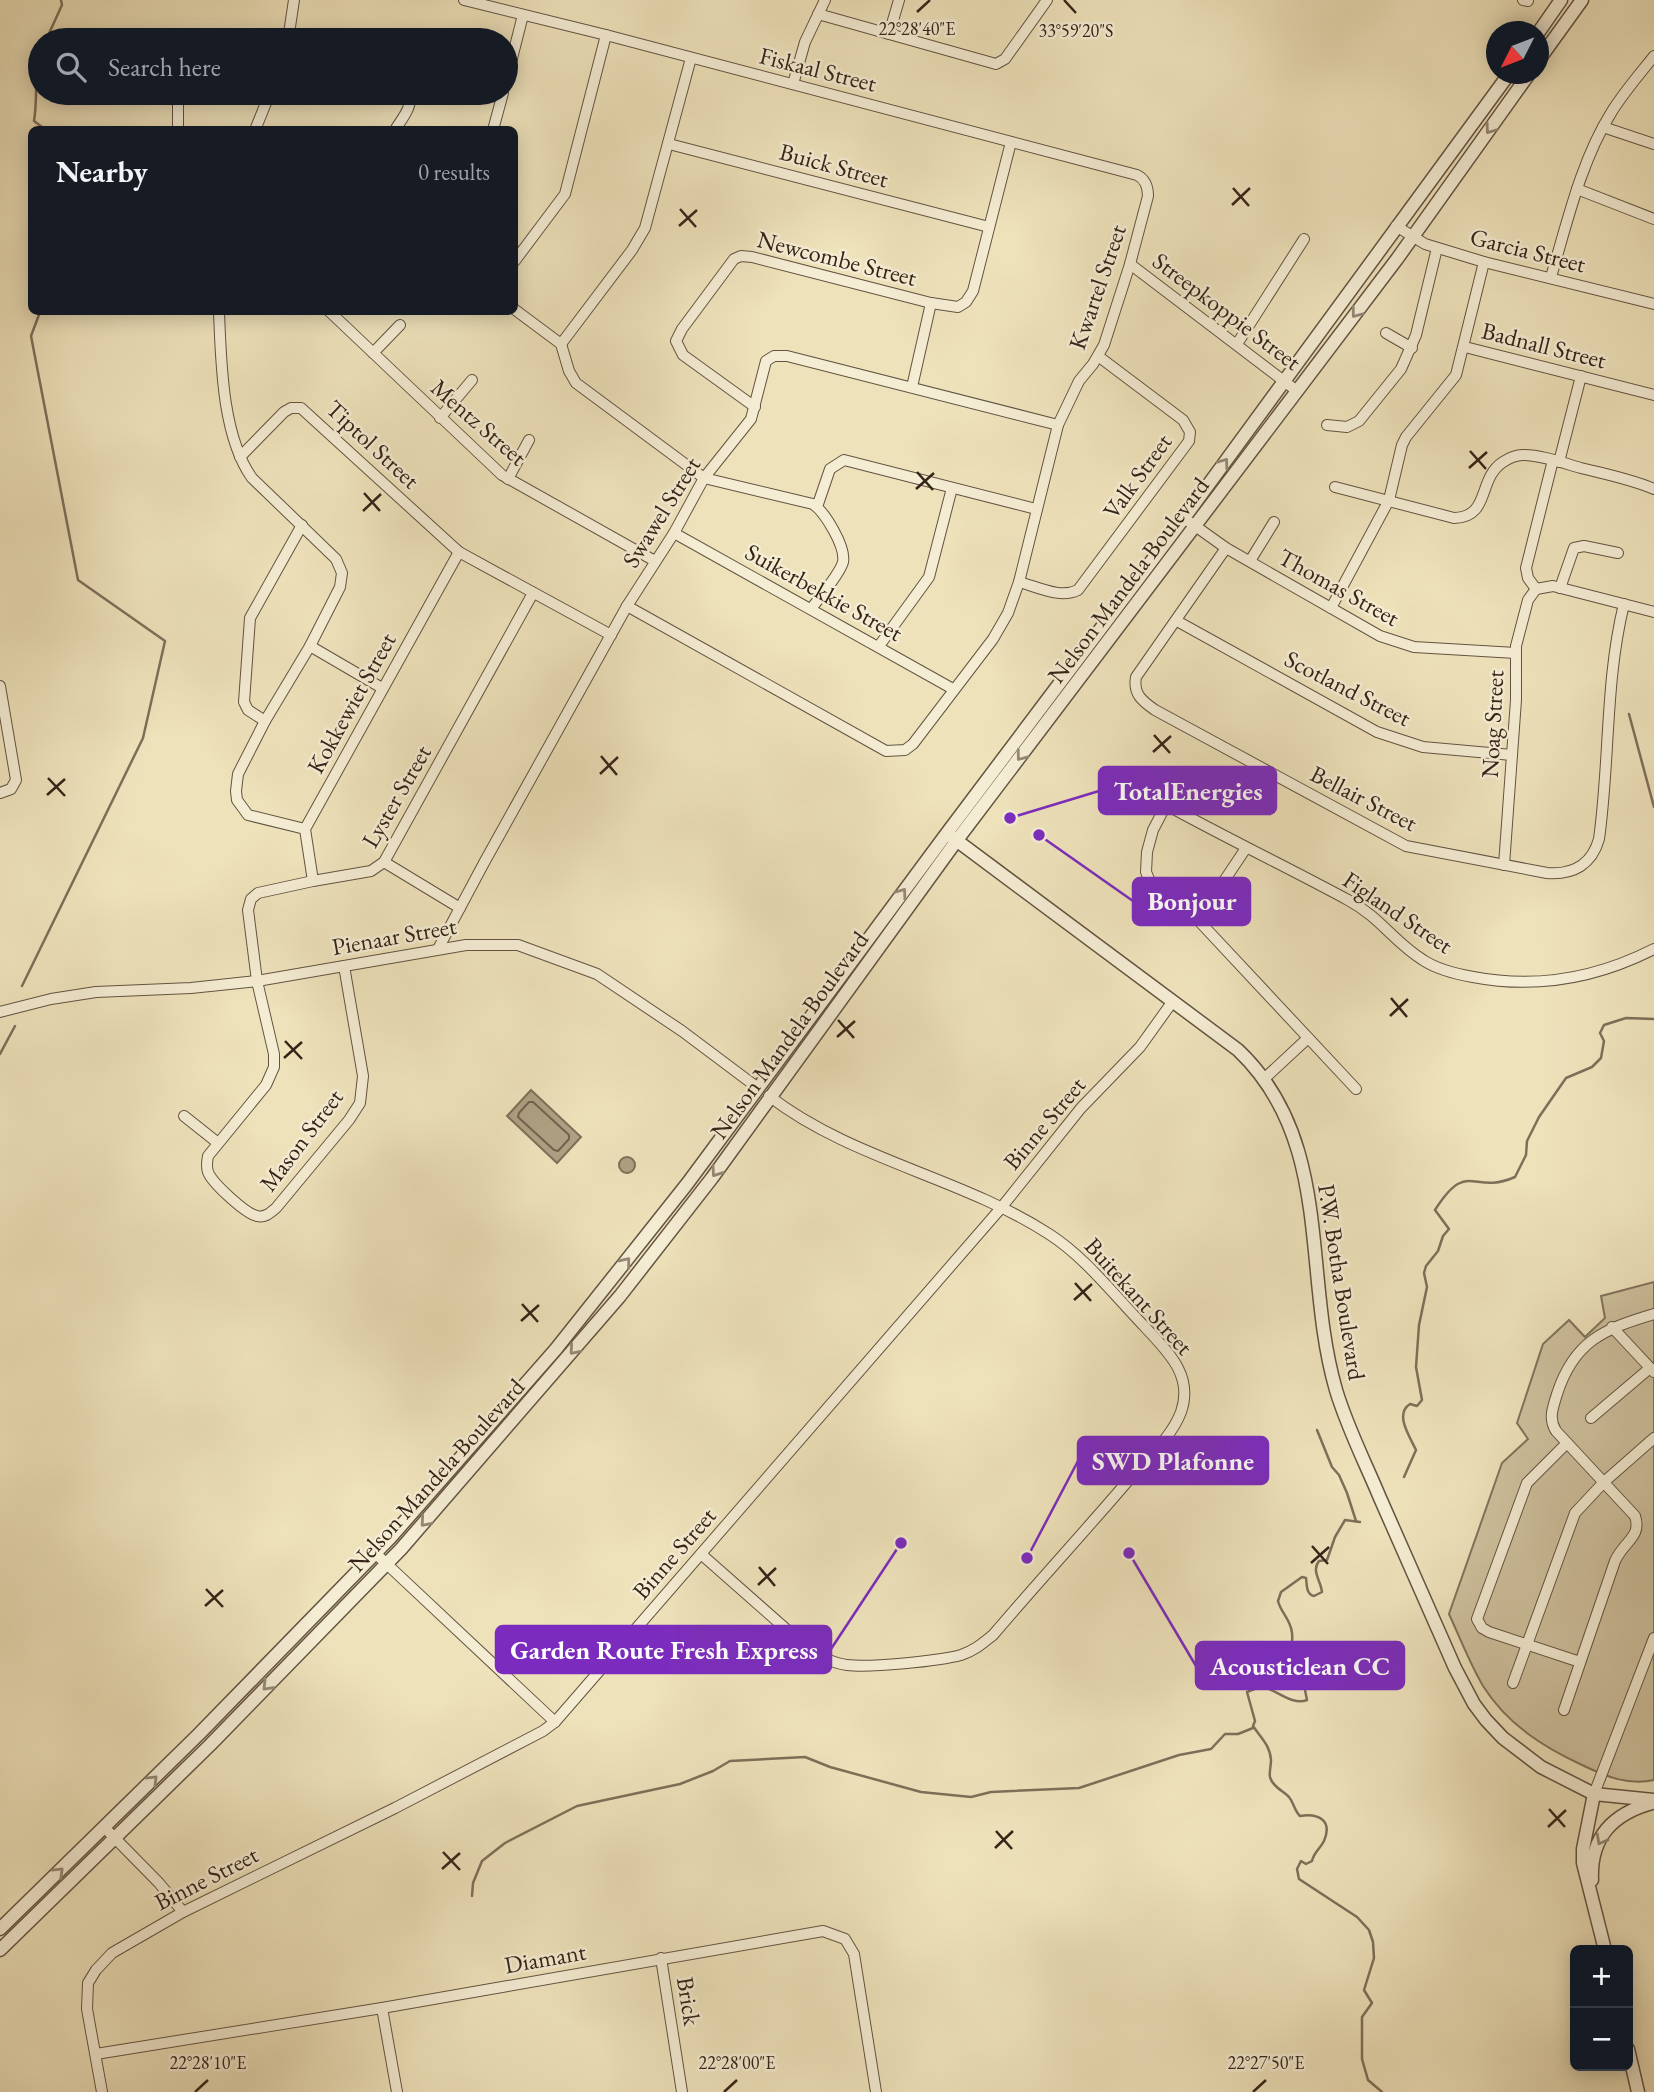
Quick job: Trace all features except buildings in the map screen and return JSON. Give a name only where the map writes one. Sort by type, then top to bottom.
[{"type":"street","points":[[290,28],[294,0]]},
{"type":"street","name":"Fiskaal Street","points":[[464,0],[1136,175],[1146,184],[1149,196]]},
{"type":"street","points":[[793,84],[805,42],[825,0]]},
{"type":"street","points":[[889,34],[899,0]]},
{"type":"street","points":[[818,13],[996,64],[1004,59],[1047,0]]},
{"type":"street","points":[[1547,21],[1562,0]]},
{"type":"street","points":[[1549,46],[1582,0]]},
{"type":"street","points":[[518,35],[523,15]]},
{"type":"street","points":[[518,256],[565,194],[606,35]]},
{"type":"street","points":[[1551,277],[1577,189],[1603,127],[1624,94],[1654,57]]},
{"type":"street","points":[[561,344],[632,250],[645,228],[691,58]]},
{"type":"street","name":"Nelson Mandela Boulevard","points":[[1094,649],[1184,518],[1502,84]]},
{"type":"street","name":"Nelson Mandela Boulevard","points":[[0,1929],[279,1653],[375,1553],[556,1349],[667,1211],[854,959],[952,837],[1094,649],[1195,526],[1412,237],[1521,84]]},
{"type":"street","points":[[178,105],[178,126]]},
{"type":"street","points":[[257,126],[265,105]]},
{"type":"street","points":[[398,126],[410,105]]},
{"type":"street","points":[[495,126],[500,105]]},
{"type":"street","points":[[1603,127],[1654,144]]},
{"type":"street","name":"Newcombe Street","points":[[755,407],[687,358],[676,341],[734,259],[741,256],[752,257],[954,308],[969,298],[1011,142]]},
{"type":"street","name":"Buick Street","points":[[669,144],[989,227]]},
{"type":"street","points":[[1577,189],[1654,219]]},
{"type":"street","name":"Kwartel Street","points":[[627,606],[886,751],[905,750],[913,744],[1002,625],[1019,582],[1058,425],[1079,381],[1098,356],[1107,337],[1149,196]]},
{"type":"street","name":"Garcia Street","points":[[1396,226],[1412,237],[1437,248],[1654,304]]},
{"type":"street","points":[[1237,344],[1304,239]]},
{"type":"street","points":[[1327,425],[1348,427],[1359,421],[1401,369],[1412,348],[1437,248]]},
{"type":"street","points":[[1331,608],[1389,500],[1406,437],[1451,384],[1465,347],[1484,262]]},
{"type":"street","name":"Streepkoppie Street","points":[[1130,264],[1297,391]]},
{"type":"street","points":[[912,387],[931,303]]},
{"type":"street","points":[[518,312],[561,344],[569,371],[576,383],[704,478],[817,507],[828,521],[843,564],[811,609]]},
{"type":"street","points":[[219,315],[226,404],[240,457],[251,478],[336,559],[342,577],[340,587],[310,646],[265,720],[237,779],[239,805],[253,817],[306,830],[313,881]]},
{"type":"street","name":"Mentz Street","points":[[333,315],[508,479],[655,561]]},
{"type":"street","points":[[373,353],[400,325]]},
{"type":"street","points":[[1386,333],[1412,348]]},
{"type":"street","name":"Badnall Street","points":[[1465,347],[1654,395]]},
{"type":"street","name":"Swawel Street","points":[[438,949],[627,606],[674,533],[704,478],[747,425],[755,407],[764,364],[779,355],[1058,425]]},
{"type":"street","name":"Valk Street","points":[[1019,582],[1058,594],[1078,590],[1189,441],[1190,432],[1184,420],[1098,356]]},
{"type":"street","points":[[1581,376],[1526,568],[1528,578],[1536,589],[1547,586],[1560,588],[1654,612]]},
{"type":"street","points":[[440,418],[472,380]]},
{"type":"street","name":"Tiptol Street","points":[[240,457],[284,412],[291,408],[301,408],[459,552],[611,635]]},
{"type":"street","points":[[508,479],[529,440]]},
{"type":"street","points":[[1335,487],[1454,519],[1464,518],[1478,508],[1492,472],[1502,463],[1520,455],[1556,461],[1654,489]]},
{"type":"street","points":[[817,507],[830,469],[844,460],[1036,509]]},
{"type":"street","points":[[879,646],[929,577],[952,488]]},
{"type":"street","name":"Thomas Street","points":[[1184,518],[1226,548],[1398,644],[1516,653]]},
{"type":"street","points":[[1250,561],[1274,522]]},
{"type":"street","points":[[265,720],[248,710],[244,702],[250,618],[302,525]]},
{"type":"street","name":"Suikerbekkie Street","points":[[674,533],[953,689]]},
{"type":"street","points":[[1560,588],[1574,548],[1584,546],[1618,553]]},
{"type":"street","name":"Bellair Street","points":[[1226,548],[1136,677],[1135,692],[1146,704],[1406,846],[1562,874],[1573,872],[1596,849],[1601,826],[1615,639],[1624,604]]},
{"type":"street","name":"Kokkewiet Street","points":[[306,830],[459,552]]},
{"type":"street","name":"Noag Street","points":[[1504,865],[1516,653],[1522,615],[1536,589]]},
{"type":"street","name":"Lyster Street","points":[[257,981],[249,902],[258,893],[371,871],[384,862],[533,593]]},
{"type":"street","name":"Scotland Street","points":[[1177,621],[1377,732],[1423,747],[1512,755]]},
{"type":"street","points":[[310,646],[382,688]]},
{"type":"street","points":[[0,687],[16,780],[11,789],[0,793]]},
{"type":"street","name":"Figland Street","points":[[1136,788],[1366,910],[1430,965],[1495,981],[1545,983],[1612,967],[1654,949]]},
{"type":"street","points":[[1166,806],[1149,840],[1146,863],[1148,878],[1158,891],[1198,920],[1356,1089]]},
{"type":"street","name":"Nelson Mandela Boulevard","points":[[0,1950],[210,1745],[387,1564],[620,1296],[712,1178],[864,967],[952,837]]},
{"type":"street","name":"P.W. Botha Boulevard","points":[[952,837],[1238,1050],[1265,1078],[1289,1122],[1302,1164],[1329,1362],[1346,1420],[1455,1668],[1474,1704],[1503,1738],[1541,1767],[1594,1794],[1654,1801]]},
{"type":"street","points":[[1198,920],[1246,848]]},
{"type":"street","points":[[384,862],[460,908]]},
{"type":"street","name":"Pienaar Street","points":[[0,1012],[51,999],[96,992],[191,988],[257,981],[466,944],[518,946],[597,974],[682,1031],[758,1088]]},
{"type":"street","points":[[854,959],[864,967]]},
{"type":"street","name":"Mason Street","points":[[218,1143],[208,1156],[207,1170],[211,1178],[246,1212],[255,1216],[269,1214],[349,1119],[360,1103],[363,1076],[344,966]]},
{"type":"street","points":[[184,1116],[218,1143],[270,1078],[274,1068],[274,1054],[257,981]]},
{"type":"street","name":"Binne Street","points":[[96,2054],[87,2009],[88,1983],[112,1953],[183,1912],[395,1808],[543,1731],[555,1722],[1001,1208],[1081,1108],[1140,1047],[1173,1000]]},
{"type":"street","points":[[1265,1078],[1308,1038]]},
{"type":"street","points":[[758,1088],[769,1096]]},
{"type":"street","name":"Buitekant Street","points":[[701,1554],[820,1656],[848,1665],[950,1657],[973,1650],[993,1634],[1175,1425],[1185,1394],[1179,1367],[1169,1353],[1070,1250],[1042,1230],[1001,1208],[824,1132],[769,1096]]},
{"type":"street","points":[[1564,1710],[1620,1550],[1637,1529],[1635,1516],[1556,1431],[1551,1419],[1566,1369],[1597,1337],[1612,1328],[1654,1314]]},
{"type":"street","points":[[1591,1418],[1652,1370],[1612,1328]]},
{"type":"street","points":[[1513,1684],[1575,1513],[1604,1482],[1650,1441],[1654,1454]]},
{"type":"street","points":[[1567,1443],[1527,1483],[1477,1619],[1482,1628],[1580,1662]]},
{"type":"street","points":[[375,1553],[555,1722]]},
{"type":"street","points":[[1604,1945],[1587,1882],[1583,1849],[1594,1794],[1654,1638]]},
{"type":"street","points":[[1594,1905],[1593,1857],[1604,1832],[1626,1813],[1654,1801]]},
{"type":"street","points":[[104,1828],[159,1882],[183,1912]]},
{"type":"street","name":"Diamant","points":[[96,2054],[382,2008],[824,1931],[845,1938],[854,1954],[876,2092]]},
{"type":"street","name":"Brick","points":[[661,1958],[682,2092]]},
{"type":"street","points":[[382,2008],[397,2092]]},
{"type":"street","points":[[96,2054],[102,2092]]},
{"type":"street","points":[[1633,2070],[1638,2092]]},
{"type":"shaded area","points":[[1654,1282],[1654,1780],[1635,1782],[1608,1776],[1568,1758],[1515,1723],[1483,1686],[1449,1614],[1502,1463],[1528,1439],[1517,1423],[1543,1344],[1569,1320],[1585,1337],[1605,1318],[1601,1296]]},
{"type":"water","points":[[531,1090],[581,1137],[557,1163],[507,1116]]},
{"type":"water","points":[[627,1157],[633,1159],[633,1171],[627,1173],[621,1171],[619,1165],[621,1159]]},
{"type":"waterway","points":[[51,28],[62,5],[61,0]]},
{"type":"waterway","points":[[36,105],[34,121],[41,126]]},
{"type":"waterway","points":[[22,986],[143,738],[165,641],[78,580],[31,336],[39,315]]},
{"type":"waterway","points":[[1629,714],[1654,807]]},
{"type":"waterway","points":[[1404,1477],[1416,1450],[1405,1426],[1403,1414],[1410,1404],[1417,1406],[1422,1400],[1416,1367],[1419,1325],[1427,1287],[1424,1273],[1449,1229],[1435,1210],[1446,1194],[1463,1182],[1501,1182],[1515,1177],[1526,1155],[1527,1141],[1539,1117],[1566,1078],[1592,1067],[1601,1058],[1604,1041],[1600,1033],[1604,1025],[1626,1018],[1654,1019]]},
{"type":"waterway","points":[[0,1054],[15,1026]]},
{"type":"waterway","points":[[1317,1430],[1332,1467],[1347,1493],[1356,1521]]},
{"type":"waterway","points":[[1360,1522],[1345,1520],[1335,1537],[1327,1560],[1319,1561],[1316,1572],[1322,1592],[1311,1595],[1307,1589],[1306,1578],[1302,1577],[1281,1592],[1278,1601],[1291,1628],[1292,1667],[1302,1675],[1307,1700],[1296,1701],[1262,1686],[1247,1692],[1255,1721],[1253,1726],[1269,1750],[1271,1780],[1289,1797],[1300,1816],[1318,1817],[1327,1828],[1324,1841],[1312,1861],[1306,1864],[1301,1861],[1297,1869],[1299,1879],[1357,1917],[1369,1930],[1374,1958],[1364,1990],[1372,2003],[1362,2017],[1362,2059],[1368,2080],[1382,2092]]},
{"type":"waterway","points":[[472,1896],[473,1883],[482,1861],[505,1843],[577,1806],[680,1784],[730,1761],[805,1757],[830,1767],[921,1792],[971,1797],[991,1792],[1079,1788],[1179,1755],[1211,1749],[1225,1734],[1238,1734],[1253,1728]]},
{"type":"place","name":"TotalEnergies","points":[[1010,818]]},
{"type":"place","name":"Bonjour","points":[[1039,835]]},
{"type":"place","name":"Garden Route Fresh Express","points":[[901,1543]]},
{"type":"place","name":"Acousticlean CC","points":[[1129,1553]]},
{"type":"place","name":"SWD Plafonne","points":[[1027,1558]]}]
